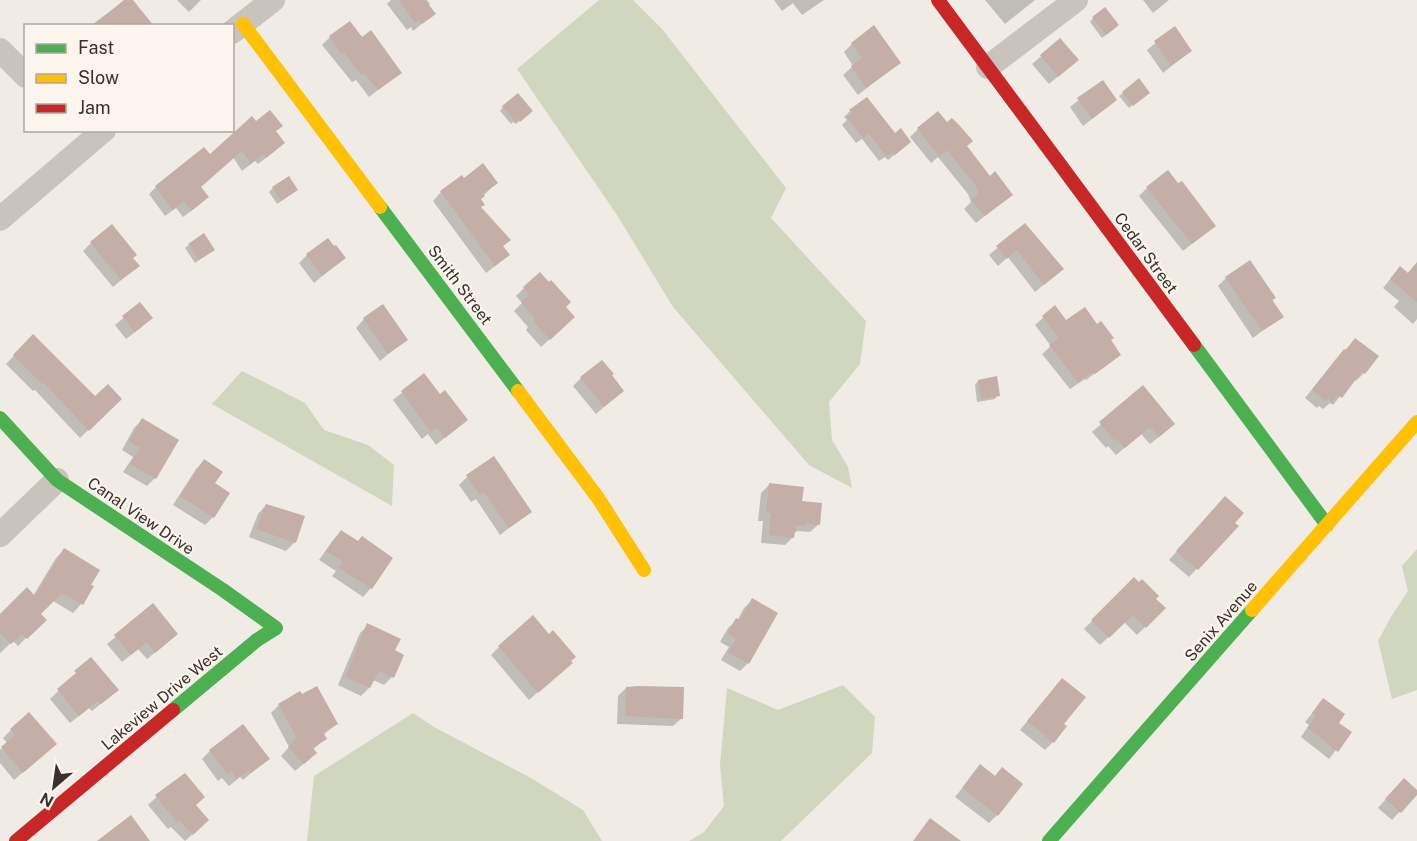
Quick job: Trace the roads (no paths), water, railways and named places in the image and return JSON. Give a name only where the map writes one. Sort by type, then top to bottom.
[{"type":"street","points":[[238,28],[273,0]]},
{"type":"street","name":"Cedar Street","points":[[938,0],[1327,525]]},
{"type":"street","points":[[988,67],[1076,0]]},
{"type":"street","name":"Smith Street","points":[[238,28],[598,498],[644,570]]},
{"type":"street","points":[[0,50],[24,74]]},
{"type":"street","points":[[0,219],[90,134]]},
{"type":"street","name":"Canal View Drive","points":[[0,418],[57,480],[223,590],[276,628]]},
{"type":"street","name":"Senix Avenue","points":[[1049,841],[1417,422]]},
{"type":"street","points":[[0,535],[57,480]]},
{"type":"street","name":"Lakeview Drive West","points":[[16,841],[257,640],[276,628]]}]
